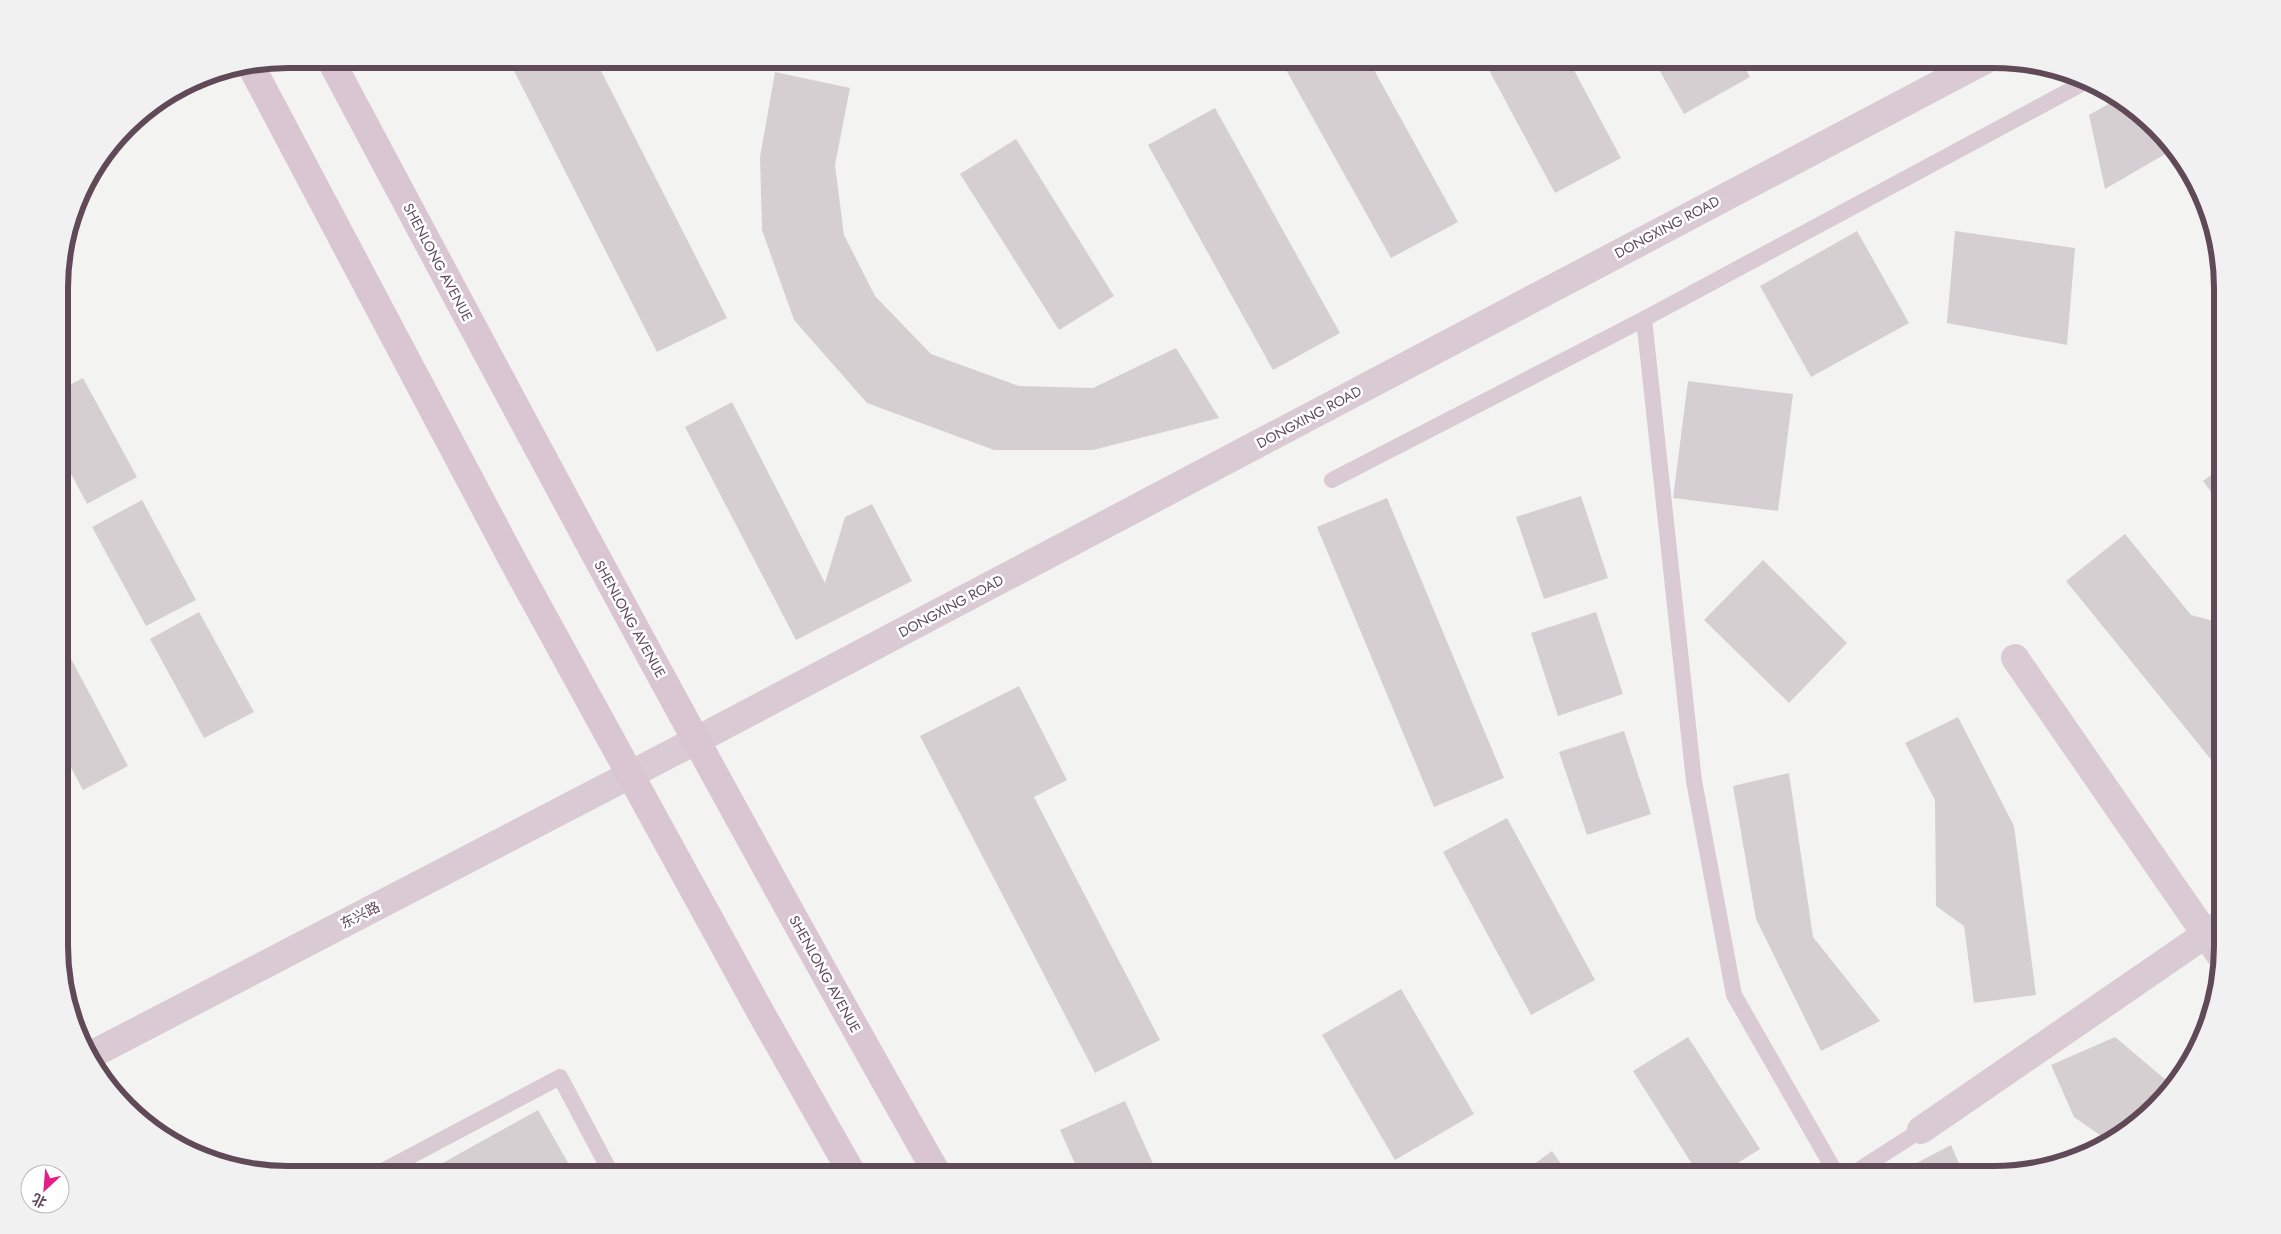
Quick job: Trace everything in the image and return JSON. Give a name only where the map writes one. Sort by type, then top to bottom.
[{"type":"main road","name":"SHENLONG AVENUE","points":[[335,68],[582,533],[826,977],[933,1166]]},
{"type":"main road","points":[[253,70],[514,561],[761,1013],[848,1166]]},
{"type":"street","name":"DONGXING ROAD","points":[[632,774],[1970,68]]},
{"type":"street","points":[[2015,658],[2214,935]]},
{"type":"street","name":"东兴路","points":[[95,1053],[632,774]]},
{"type":"street","points":[[1921,1130],[2214,939]]},
{"type":"lane","points":[[1332,480],[1644,319],[2079,84]]},
{"type":"lane","points":[[1644,319],[1694,781],[1734,995],[1832,1166]]},
{"type":"lane","points":[[391,1166],[560,1077],[607,1166]]},
{"type":"lane","points":[[1865,1166],[1921,1130]]},
{"type":"building","points":[[513,68],[600,68],[727,318],[657,352]]},
{"type":"building","points":[[1285,68],[1373,68],[1458,222],[1391,258]]},
{"type":"building","points":[[1488,68],[1573,68],[1621,158],[1555,193]]},
{"type":"building","points":[[1658,68],[1745,68],[1750,77],[1684,114]]},
{"type":"building","points":[[775,72],[850,88],[835,165],[844,235],[875,296],[931,354],[1019,386],[1093,388],[1176,348],[1219,418],[1093,450],[994,450],[867,403],[794,320],[762,230],[760,157]]},
{"type":"building","points":[[2112,102],[2139,122],[2168,153],[2105,189],[2089,115]]},
{"type":"building","points":[[1215,108],[1340,333],[1273,370],[1148,145]]},
{"type":"building","points":[[1016,139],[1114,296],[1059,330],[960,174]]},
{"type":"building","points":[[1857,231],[1909,323],[1811,377],[1760,286]]},
{"type":"building","points":[[1955,231],[2075,248],[2067,345],[1947,323]]},
{"type":"building","points":[[83,378],[137,477],[87,504],[68,468],[68,386]]},
{"type":"building","points":[[1688,381],[1793,394],[1778,511],[1673,498]]},
{"type":"building","points":[[732,402],[825,583],[845,517],[872,504],[912,581],[796,640],[685,427]]},
{"type":"building","points":[[2214,473],[2214,496],[2203,481]]},
{"type":"building","points":[[1581,496],[1608,578],[1544,599],[1516,517]]},
{"type":"building","points":[[1387,498],[1504,778],[1434,807],[1317,527]]},
{"type":"building","points":[[142,500],[196,600],[146,626],[92,527]]},
{"type":"building","points":[[2125,534],[2191,615],[2214,621],[2214,763],[2066,581]]},
{"type":"building","points":[[1763,560],[1847,643],[1789,703],[1704,620]]},
{"type":"building","points":[[199,612],[254,712],[204,738],[150,639]]},
{"type":"building","points":[[1596,612],[1623,694],[1558,716],[1531,633]]},
{"type":"building","points":[[68,653],[128,766],[83,790],[68,762]]},
{"type":"building","points":[[1019,686],[1067,780],[1034,797],[1160,1040],[1095,1073],[920,736]]},
{"type":"building","points":[[1958,717],[2014,826],[2036,995],[1974,1003],[1964,926],[1936,906],[1935,800],[1905,743]]},
{"type":"building","points":[[1624,731],[1651,814],[1587,835],[1559,752]]},
{"type":"building","points":[[1789,773],[1813,937],[1880,1021],[1821,1051],[1756,919],[1733,786]]},
{"type":"building","points":[[1507,818],[1595,980],[1531,1015],[1443,852]]},
{"type":"building","points":[[1401,989],[1474,1114],[1395,1160],[1322,1035]]},
{"type":"building","points":[[1688,1037],[1760,1149],[1733,1166],[1693,1166],[1633,1071]]},
{"type":"building","points":[[2115,1037],[2168,1081],[2139,1112],[2103,1137],[2074,1117],[2051,1065]]},
{"type":"building","points":[[1125,1101],[1154,1166],[1076,1166],[1060,1130]]},
{"type":"building","points":[[538,1110],[570,1166],[437,1166]]},
{"type":"building","points":[[1951,1145],[1960,1166],[1911,1166]]},
{"type":"building","points":[[1552,1151],[1563,1166],[1531,1166]]}]
